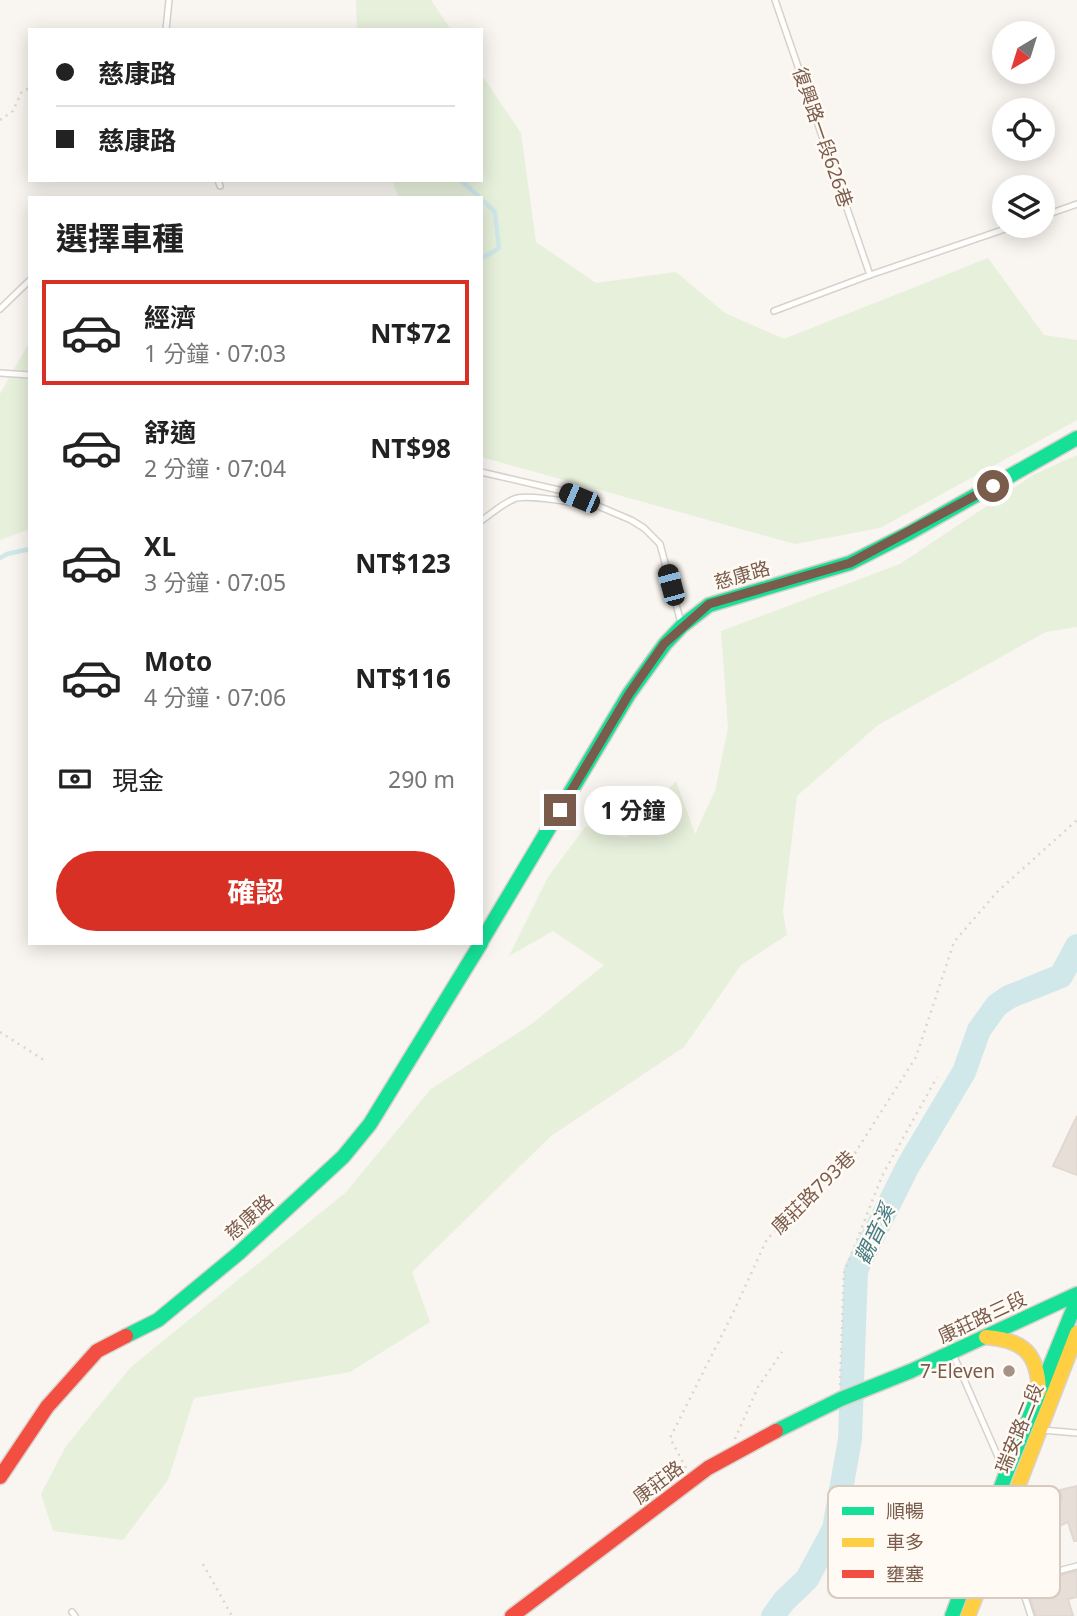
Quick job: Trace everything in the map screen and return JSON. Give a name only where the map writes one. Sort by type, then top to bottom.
[{"type":"street","name":"慈康路","points":[[483,940],[629,694],[664,644],[682,626],[709,604],[850,563],[909,533],[1077,438]]},
{"type":"street","name":"慈康路","points":[[0,1477],[47,1407],[97,1351],[158,1320],[239,1253],[343,1157],[370,1124],[480,945]]},
{"type":"street","name":"康莊路三段","points":[[840,1399],[985,1338],[1077,1294]]},
{"type":"street","name":"瑞安路二段","points":[[1001,1486],[1077,1300]]},
{"type":"street","name":"瑞安路二段","points":[[1018,1486],[1039,1430],[1066,1371],[1077,1334]]},
{"type":"street","points":[[985,1338],[1000,1338],[1018,1343],[1032,1356],[1040,1373],[1039,1392]]},
{"type":"street","name":"康莊路","points":[[512,1616],[692,1480],[726,1458],[840,1399]]},
{"type":"street","name":"瑞安路二段","points":[[952,1616],[959,1598]]},
{"type":"street","name":"瑞安路二段","points":[[968,1616],[975,1598]]},
{"type":"lane","points":[[166,28],[169,0]]},
{"type":"lane","name":"復興路一段626巷","points":[[775,0],[870,275]]},
{"type":"lane","points":[[1055,212],[1077,204]]},
{"type":"lane","points":[[774,312],[870,275],[992,233]]},
{"type":"lane","points":[[0,309],[28,281]]},
{"type":"lane","points":[[0,373],[28,375]]},
{"type":"lane","points":[[483,472],[563,491],[644,528],[660,544],[682,626]]},
{"type":"lane","points":[[483,520],[515,498],[528,497],[594,505]]},
{"type":"lane","points":[[952,1352],[1006,1474]]},
{"type":"lane","points":[[1039,1430],[1077,1433]]},
{"type":"lane","points":[[1060,1571],[1077,1566]]},
{"type":"lane","points":[[1025,1598],[1031,1616]]},
{"type":"path","points":[[0,120],[13,111],[22,91],[28,89]]},
{"type":"path","name":"康莊路793巷","points":[[692,1480],[670,1438],[733,1313],[767,1238],[855,1153],[916,1057],[954,942],[997,892],[1077,820]]},
{"type":"path","points":[[0,1032],[47,1062]]},
{"type":"path","points":[[840,1399],[844,1273],[882,1175],[937,1077]]},
{"type":"path","points":[[726,1458],[758,1387],[782,1352]]},
{"type":"path","points":[[203,1564],[232,1616]]},
{"type":"green space","points":[[356,0],[431,0],[450,28],[357,28]]},
{"type":"green space","points":[[483,77],[521,133],[536,242],[596,283],[676,272],[725,313],[784,339],[988,258],[1044,335],[1077,340],[1077,420],[880,528],[795,544],[483,458],[483,196],[398,196],[393,182],[483,182]]},
{"type":"green space","points":[[28,345],[28,530],[0,540],[0,394]]},
{"type":"green space","points":[[1077,455],[1077,627],[1046,632],[878,725],[797,796],[783,912],[787,935],[741,965],[684,1047],[551,1136],[412,1272],[430,1322],[350,1372],[194,1398],[168,1480],[123,1540],[53,1531],[41,1494],[66,1446],[131,1367],[346,1192],[431,1089],[533,1023],[604,965],[553,931],[509,956],[548,877],[586,826],[626,838],[676,781],[695,834],[715,791],[728,728],[721,631],[900,564],[1033,475]]},
{"type":"building","points":[[1077,1116],[1077,1175],[1053,1166]]},
{"type":"building","points":[[1077,1486],[1077,1541],[1074,1541],[1068,1522],[1060,1526],[1060,1490]]},
{"type":"building","points":[[1077,1571],[1077,1597],[1068,1599],[1073,1616],[1036,1616],[1030,1598],[1060,1598],[1060,1575]]},
{"type":"waterway","points":[[463,182],[478,196]]},
{"type":"waterway","points":[[483,201],[495,212],[499,248],[483,258]]},
{"type":"waterway","points":[[0,558],[28,549]]},
{"type":"waterway","name":"觀音溪","points":[[842,1486],[850,1439],[856,1270],[908,1166],[964,1072],[979,1030],[997,1005],[1009,997],[1061,976],[1077,946]]},
{"type":"waterway","name":"觀音溪","points":[[773,1616],[807,1579],[828,1540]]},
{"type":"traffic: fast","points":[[483,939],[629,694],[665,644],[682,626],[709,605],[850,563],[909,533],[1077,438]]},
{"type":"traffic: fast","points":[[126,1336],[158,1320],[239,1253],[343,1157],[370,1124],[480,945]]},
{"type":"traffic: fast","points":[[776,1431],[841,1399],[911,1371],[1077,1294]]},
{"type":"traffic: fast","points":[[1001,1486],[1077,1300]]},
{"type":"traffic: fast","points":[[952,1616],[959,1598]]},
{"type":"traffic: slow","points":[[1018,1486],[1077,1333]]},
{"type":"traffic: slow","points":[[986,1337],[1010,1341],[1026,1351],[1036,1367],[1039,1391]]},
{"type":"traffic: slow","points":[[968,1616],[975,1598]]},
{"type":"traffic: jam","points":[[0,1477],[47,1407],[97,1351],[126,1336]]},
{"type":"traffic: jam","points":[[512,1616],[708,1468],[776,1431]]},
{"type":"place","name":"7-Eleven","points":[[1009,1371]]},
{"type":"route","points":[[560,810],[629,694],[664,644],[709,604],[850,563],[993,486]]}]
